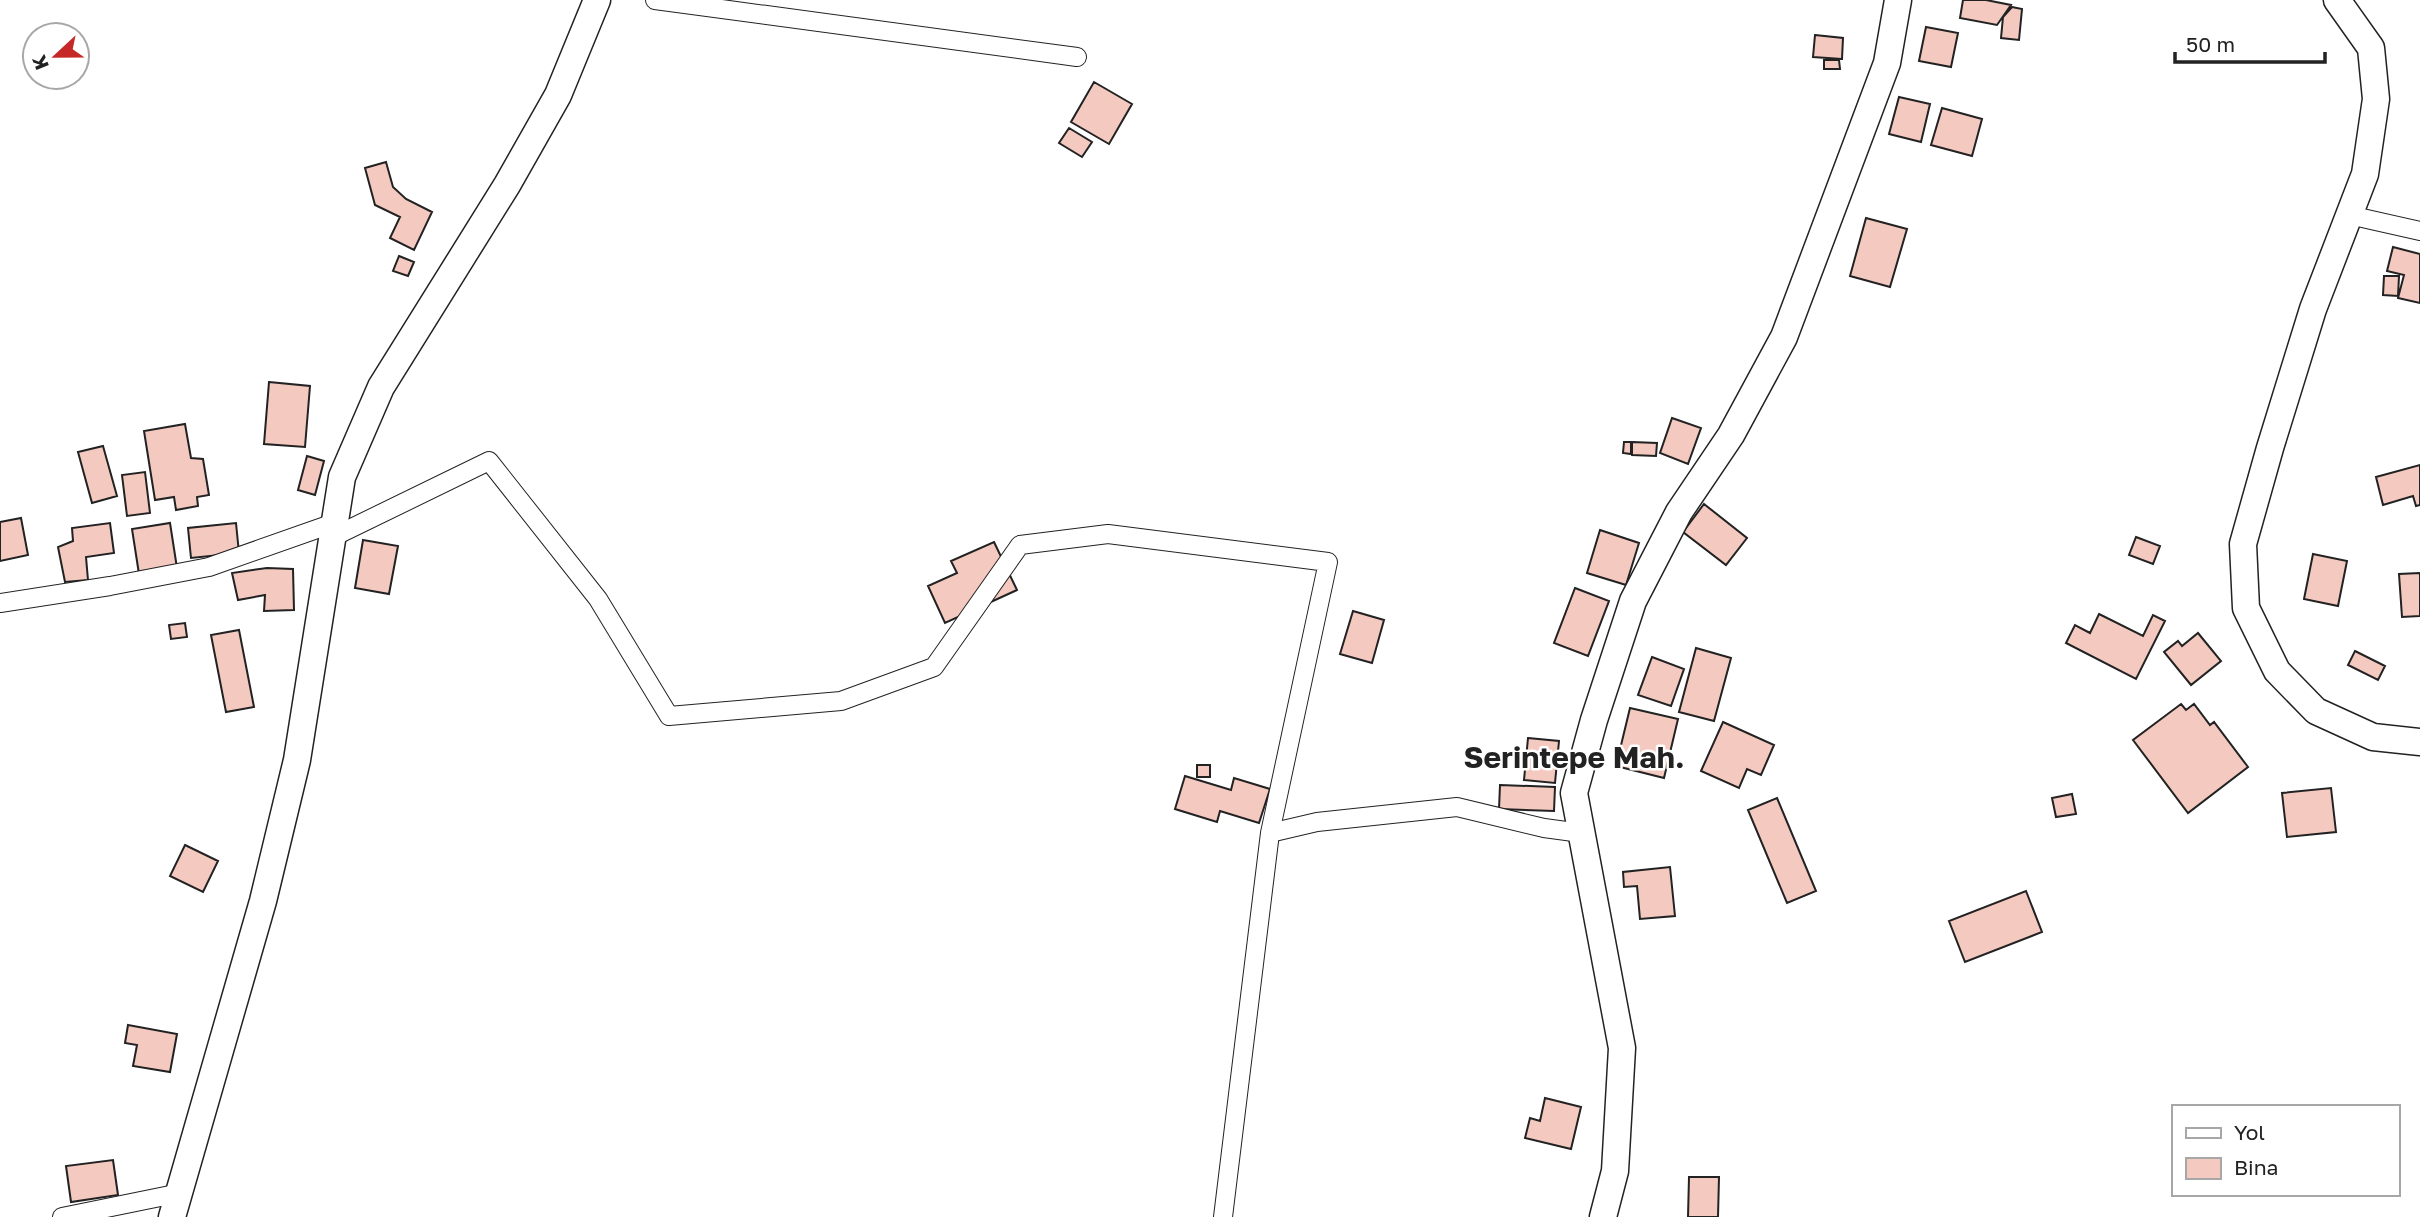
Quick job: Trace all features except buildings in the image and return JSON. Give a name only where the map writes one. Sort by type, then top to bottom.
[{"type":"street","points":[[62,1217],[176,1205],[263,901],[297,760],[342,477],[381,387],[508,185],[558,95],[597,0]]},
{"type":"street","points":[[655,0],[1077,57]]},
{"type":"street","points":[[1603,1217],[1615,1171],[1622,1048],[1574,793],[1594,720],[1633,601],[1679,512],[1731,435],[1784,337],[1887,63],[1898,0]]},
{"type":"street","points":[[2337,0],[2371,48],[2376,99],[2365,174],[2313,309],[2243,544],[2246,608],[2277,671],[2316,711],[2374,737],[2420,742]]},
{"type":"street","points":[[2349,215],[2420,231]]},
{"type":"street","points":[[0,603],[209,567],[332,531],[489,461],[598,599],[669,716],[841,701],[934,667],[1020,545],[1108,534],[1328,562],[1270,833],[1223,1217]]},
{"type":"street","points":[[1270,833],[1317,822],[1457,807],[1544,828],[1581,833]]},
{"type":"district","name":"Serintepe Mah.","points":[[1574,758]]}]
